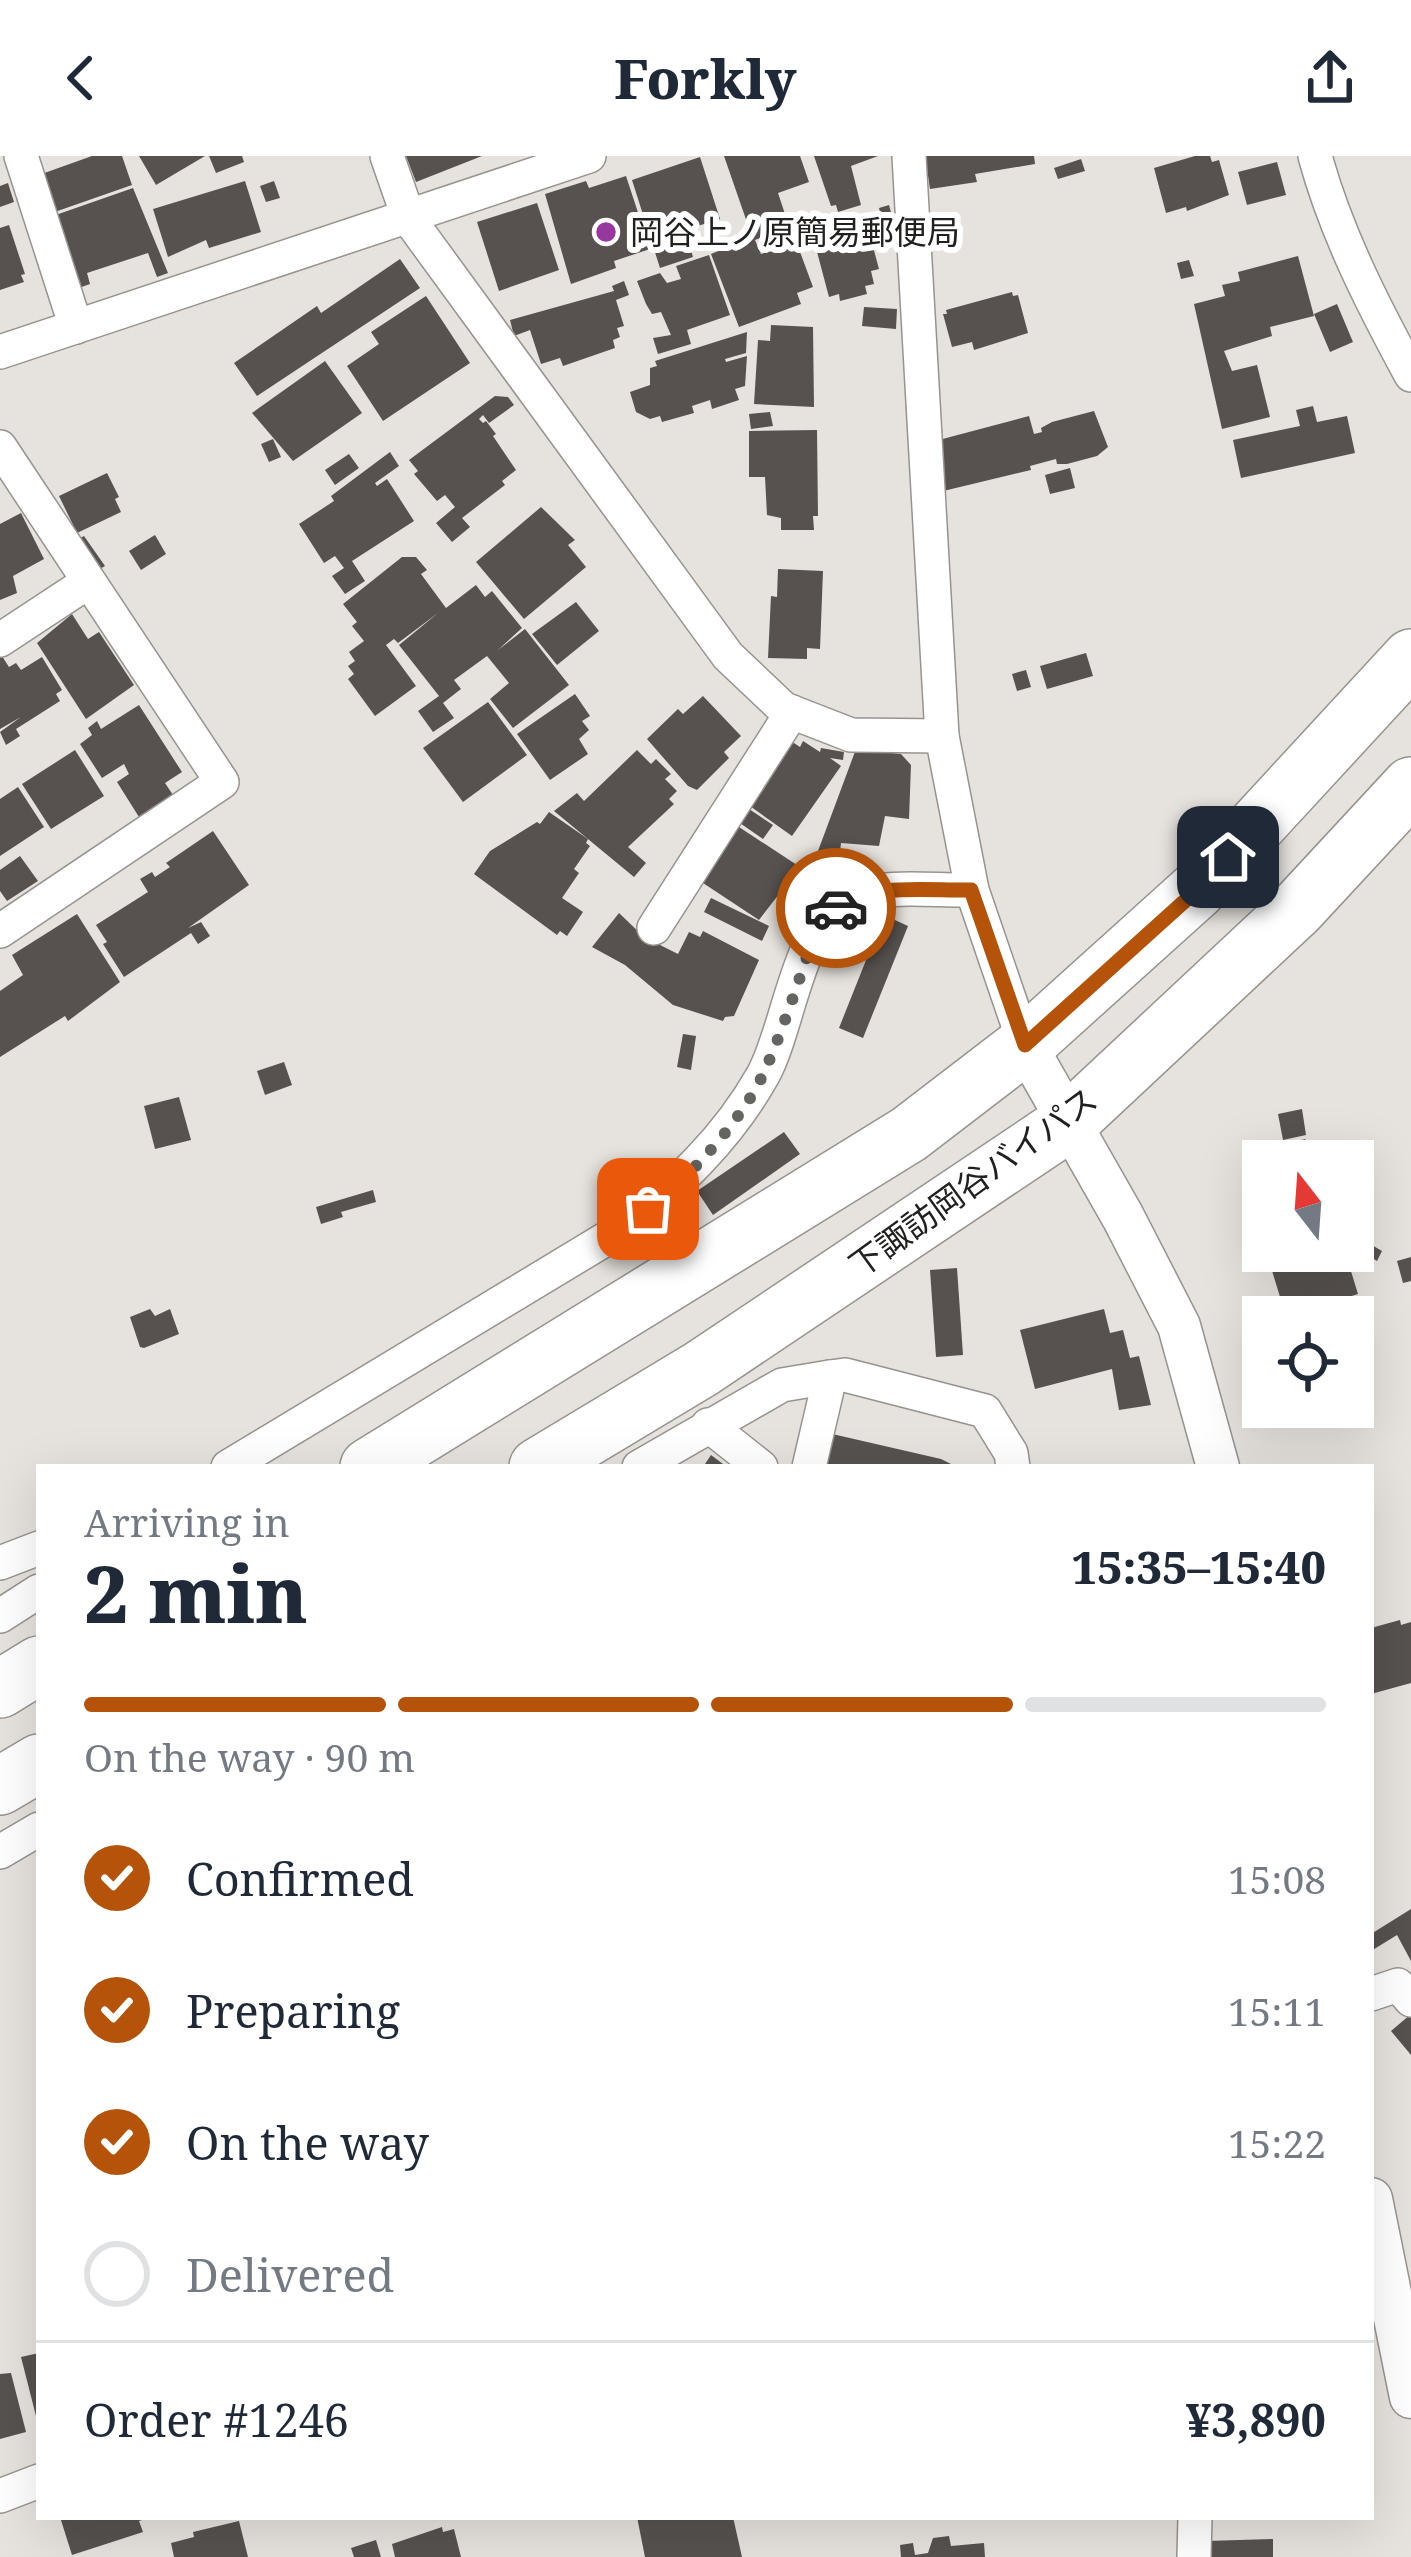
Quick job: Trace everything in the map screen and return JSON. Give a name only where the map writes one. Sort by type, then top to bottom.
[{"type":"highway","points":[[374,1464],[909,1135],[1025,1045],[1197,890],[1411,658]]},
{"type":"highway","name":"下諏訪岡谷バイパス","points":[[543,1464],[701,1370],[1067,1123],[1297,909],[1411,786]]},
{"type":"highway","points":[[0,1688],[36,1667]]},
{"type":"highway","points":[[0,1786],[36,1765]]},
{"type":"street","points":[[21,156],[76,327]]},
{"type":"street","points":[[387,156],[409,219],[728,656],[784,709],[851,735],[942,736]]},
{"type":"street","points":[[0,352],[589,156]]},
{"type":"street","points":[[910,156],[942,736],[971,890],[1025,1045],[1179,1326],[1216,1464]]},
{"type":"street","points":[[1316,156],[1328,203],[1411,375]]},
{"type":"street","points":[[0,447],[222,782],[0,931]]},
{"type":"street","points":[[0,640],[88,582]]},
{"type":"street","points":[[654,928],[793,712]]},
{"type":"street","points":[[233,1464],[545,1259],[619,1231],[676,1187],[726,1130],[764,1073],[820,920],[850,898],[971,890]]},
{"type":"street","points":[[644,1464],[782,1385],[845,1375],[985,1411],[1011,1453],[1013,1464]]},
{"type":"street","points":[[810,1464],[830,1378]]},
{"type":"street","points":[[708,1425],[757,1464]]},
{"type":"street","points":[[0,1563],[36,1549]]},
{"type":"street","points":[[0,1616],[36,1593]]},
{"type":"street","points":[[0,1852],[36,1831]]},
{"type":"street","points":[[1374,1993],[1399,1985],[1411,2000]]},
{"type":"street","points":[[1374,2214],[1411,2397]]},
{"type":"street","points":[[0,2496],[36,2482]]},
{"type":"street","points":[[1194,2557],[1195,2520]]},
{"type":"building","points":[[92,156],[122,156],[132,185],[49,214],[36,176]]},
{"type":"building","points":[[139,156],[205,156],[156,185]]},
{"type":"building","points":[[209,156],[242,156],[244,162],[216,173]]},
{"type":"building","points":[[406,156],[482,156],[416,182]]},
{"type":"building","points":[[724,156],[800,156],[809,182],[778,193],[785,214],[771,219],[776,232],[755,240],[761,254],[796,241],[813,287],[797,293],[801,304],[739,327],[711,254],[738,243],[736,236],[750,231]]},
{"type":"building","points":[[814,156],[878,156],[851,166],[861,205],[838,212],[836,205],[831,206]]},
{"type":"building","points":[[925,156],[1034,156],[1035,164],[975,174],[977,182],[930,189]]},
{"type":"building","points":[[1195,156],[1219,160],[1229,195],[1187,211],[1186,207],[1166,213],[1154,168]]},
{"type":"building","points":[[700,157],[720,219],[685,230],[693,257],[660,268],[632,180]]},
{"type":"building","points":[[1081,159],[1085,171],[1058,179],[1054,168]]},
{"type":"building","points":[[1277,162],[1286,195],[1247,205],[1238,172]]},
{"type":"building","name":"岡谷上ノ原簡易郵便局","points":[[626,176],[650,249],[614,261],[616,268],[571,284],[545,194],[586,181],[589,188]]},
{"type":"building","points":[[245,181],[261,232],[209,248],[206,240],[168,257],[153,209]]},
{"type":"building","points":[[274,181],[280,198],[266,202],[260,186]]},
{"type":"building","points":[[8,183],[14,202],[0,207],[0,186]]},
{"type":"building","points":[[133,188],[168,273],[157,277],[148,253],[87,273],[90,284],[76,289],[50,217]]},
{"type":"building","points":[[537,203],[559,270],[499,291],[477,222]]},
{"type":"building","points":[[889,205],[892,216],[885,217],[890,238],[874,242],[869,219],[881,216],[879,208]]},
{"type":"building","points":[[838,218],[840,225],[857,220],[861,234],[869,232],[879,269],[871,271],[874,284],[865,286],[867,294],[840,301],[839,294],[829,297],[812,233],[821,231],[819,223]]},
{"type":"building","points":[[9,225],[24,282],[0,290],[0,228]]},
{"type":"building","points":[[709,255],[730,315],[687,330],[691,344],[658,354],[653,338],[671,335],[661,312],[652,314],[637,281],[660,273],[667,283],[681,279],[676,266]]},
{"type":"building","points":[[1298,256],[1314,316],[1270,327],[1272,336],[1224,351],[1232,371],[1257,365],[1270,417],[1222,429],[1194,304],[1225,296],[1222,285],[1240,281],[1238,272]]},
{"type":"building","points":[[400,259],[420,288],[257,396],[234,363],[317,306],[321,313]]},
{"type":"building","points":[[1189,260],[1194,276],[1181,279],[1177,263]]},
{"type":"building","points":[[624,281],[629,295],[616,300],[624,326],[617,328],[620,337],[613,340],[615,348],[563,366],[560,358],[541,364],[530,330],[514,336],[510,320],[614,291],[612,286]]},
{"type":"building","points":[[1012,292],[1018,295],[1028,333],[974,350],[972,342],[952,347],[943,314],[946,310]]},
{"type":"building","points":[[426,296],[470,363],[383,421],[347,366],[379,344],[371,332]]},
{"type":"building","points":[[1337,304],[1353,342],[1330,352],[1314,314]]},
{"type":"building","points":[[864,307],[897,309],[896,329],[862,326]]},
{"type":"building","points":[[771,325],[813,327],[814,407],[754,404],[758,340],[770,341]]},
{"type":"building","points":[[747,332],[746,353],[725,359],[747,356],[745,386],[735,389],[739,400],[712,409],[710,400],[692,406],[694,413],[662,422],[660,416],[650,419],[636,412],[630,392],[650,385],[655,361]]},
{"type":"building","points":[[325,361],[362,413],[293,461],[252,413]]},
{"type":"building","points":[[495,396],[508,397],[514,405],[489,423],[483,415],[479,419],[496,434],[516,470],[502,481],[505,485],[462,518],[470,527],[452,542],[436,523],[455,507],[445,495],[437,501],[414,474],[418,471],[409,460]]},
{"type":"building","points":[[1313,406],[1317,422],[1347,416],[1355,453],[1241,478],[1233,440],[1300,426],[1296,410]]},
{"type":"building","points":[[1094,411],[1108,447],[1097,456],[1067,464],[1057,464],[1056,459],[1030,466],[1031,470],[935,493],[935,441],[1029,416],[1034,434],[1052,422]]},
{"type":"building","points":[[770,412],[773,426],[751,429],[749,414]]},
{"type":"building","points":[[817,430],[814,530],[781,530],[781,518],[767,515],[765,477],[749,477],[749,431]]},
{"type":"building","points":[[273,439],[281,457],[269,462],[261,444]]},
{"type":"building","points":[[390,452],[399,466],[375,483],[387,479],[414,521],[352,561],[365,581],[345,594],[332,576],[344,568],[335,556],[324,563],[299,524],[334,501],[331,496]]},
{"type":"building","points":[[349,454],[359,468],[335,485],[325,470]]},
{"type":"building","points":[[1070,468],[1075,488],[1050,494],[1045,475]]},
{"type":"building","points":[[107,473],[121,512],[77,533],[59,496]]},
{"type":"building","points":[[541,507],[575,540],[568,545],[586,567],[524,619],[476,562]]},
{"type":"building","points":[[21,513],[44,559],[13,576],[17,593],[0,600],[0,524]]},
{"type":"building","points":[[155,535],[166,554],[141,570],[129,551]]},
{"type":"building","points":[[84,536],[105,566],[98,570],[77,540]]},
{"type":"building","points":[[402,557],[416,557],[427,570],[421,574],[446,608],[476,585],[485,597],[492,591],[522,628],[498,650],[525,629],[569,685],[513,728],[490,699],[509,683],[487,656],[454,680],[461,689],[443,703],[454,718],[433,732],[418,711],[439,696],[399,645],[438,613],[398,643],[394,639],[386,645],[416,686],[375,716],[348,679],[354,674],[348,666],[355,661],[349,652],[364,641],[343,604]]},
{"type":"building","points":[[778,569],[823,571],[820,649],[807,648],[807,659],[768,658],[771,596],[777,597]]},
{"type":"building","points":[[576,602],[599,631],[557,665],[532,634]]},
{"type":"building","points":[[72,614],[88,639],[99,632],[134,685],[86,719],[37,643]]},
{"type":"building","points":[[0,653],[9,667],[16,663],[21,670],[42,657],[62,690],[56,694],[60,701],[16,729],[20,736],[6,745],[0,732],[21,717],[0,729]]},
{"type":"building","points":[[1086,653],[1093,676],[1047,689],[1040,666]]},
{"type":"building","points":[[1026,670],[1031,687],[1017,691],[1012,674]]},
{"type":"building","points":[[575,694],[590,716],[582,721],[589,730],[579,739],[588,754],[550,780],[517,734]]},
{"type":"building","points":[[703,696],[741,736],[724,752],[729,758],[697,790],[688,786],[647,739],[678,709],[683,714]]},
{"type":"building","points":[[488,702],[527,755],[463,802],[423,748]]},
{"type":"building","points":[[139,705],[182,772],[165,783],[173,795],[139,817],[117,782],[129,774],[124,764],[102,778],[80,744],[92,735],[88,728],[97,721],[101,729]]},
{"type":"building","points":[[803,741],[820,752],[821,748],[844,752],[843,760],[830,758],[841,766],[792,836],[747,804],[787,746],[800,747]]},
{"type":"building","points":[[856,749],[901,754],[911,765],[909,819],[885,816],[879,846],[841,843],[840,852],[818,851]]},
{"type":"building","points":[[75,750],[104,796],[51,829],[22,784]]},
{"type":"building","points":[[637,750],[651,764],[656,759],[671,774],[665,779],[677,791],[669,799],[674,804],[628,847],[646,863],[634,877],[554,811],[577,793],[584,801]]},
{"type":"building","points":[[18,787],[44,827],[0,856],[0,799]]},
{"type":"building","points":[[746,807],[773,825],[763,839],[737,821]]},
{"type":"building","points":[[549,812],[588,839],[590,846],[562,898],[583,912],[567,936],[560,931],[557,935],[474,874],[490,851],[540,824]]},
{"type":"building","points":[[739,827],[800,867],[759,920],[703,883]]},
{"type":"building","points":[[213,831],[249,885],[188,928],[201,922],[210,936],[198,944],[191,933],[124,977],[96,925],[148,892],[140,879],[152,872],[155,877],[170,867],[166,863]]},
{"type":"building","points":[[20,856],[38,881],[7,901],[0,891],[0,870]]},
{"type":"building","points":[[711,898],[769,926],[762,941],[704,912]]},
{"type":"building","points":[[619,913],[644,937],[678,954],[689,932],[700,937],[703,931],[759,960],[734,1016],[723,1021],[673,1005],[625,965],[592,947]]},
{"type":"building","points":[[77,914],[120,982],[68,1021],[65,1016],[0,1057],[0,991],[23,975],[12,955]]},
{"type":"building","points":[[884,915],[908,926],[863,1038],[839,1028]]},
{"type":"building","points":[[683,1034],[696,1036],[691,1070],[677,1067]]},
{"type":"building","points":[[284,1062],[292,1085],[265,1095],[257,1071]]},
{"type":"building","points":[[179,1097],[191,1140],[155,1149],[144,1106]]},
{"type":"building","points":[[1302,1109],[1306,1135],[1283,1140],[1278,1114]]},
{"type":"building","points":[[784,1132],[800,1154],[713,1215],[697,1191]]},
{"type":"building","points":[[373,1190],[376,1202],[341,1212],[343,1217],[321,1224],[316,1207]]},
{"type":"building","points":[[1411,1257],[1411,1281],[1403,1283],[1397,1261]]},
{"type":"building","points":[[957,1268],[963,1355],[936,1357],[930,1270]]},
{"type":"building","points":[[1272,1272],[1351,1272],[1358,1294],[1352,1296],[1280,1296]]},
{"type":"building","points":[[150,1309],[155,1316],[170,1309],[179,1334],[144,1348],[130,1317]]},
{"type":"building","points":[[1104,1309],[1110,1333],[1123,1330],[1130,1358],[1139,1356],[1151,1405],[1119,1410],[1112,1369],[1035,1389],[1020,1330]]},
{"type":"building","points":[[828,1433],[951,1464],[819,1464]]},
{"type":"building","points":[[1411,1622],[1411,1683],[1374,1693],[1374,1627]]},
{"type":"building","points":[[1411,1909],[1411,1961],[1397,1935],[1374,1949],[1374,1932]]},
{"type":"building","points":[[1411,2014],[1411,2055],[1391,2031]]},
{"type":"building","points":[[36,2354],[36,2416],[21,2357]]},
{"type":"building","points":[[11,2373],[26,2432],[0,2439],[0,2374]]},
{"type":"building","points":[[61,2520],[142,2520],[143,2532],[72,2555]]},
{"type":"building","points":[[638,2520],[734,2520],[742,2557],[645,2557]]},
{"type":"building","points":[[239,2521],[248,2557],[174,2557],[171,2543],[194,2537],[193,2532]]},
{"type":"building","points":[[442,2527],[443,2532],[454,2529],[461,2557],[395,2557],[392,2544]]},
{"type":"building","points":[[949,2536],[951,2546],[984,2543],[985,2557],[901,2557],[900,2545],[913,2543],[915,2555],[928,2553],[933,2538]]},
{"type":"building","points":[[1273,2539],[1273,2557],[1206,2557],[1206,2541]]},
{"type":"building","points":[[376,2540],[381,2557],[354,2557],[351,2548]]},
{"type":"way so far","points":[[648,1209],[676,1187],[726,1130],[764,1073],[820,920],[836,908]]},
{"type":"place","name":"岡谷上ノ原簡易郵便局","points":[[606,232]]},
{"type":"route","points":[[836,908],[850,898],[887,892],[971,890],[1025,1045],[1228,857]]}]
